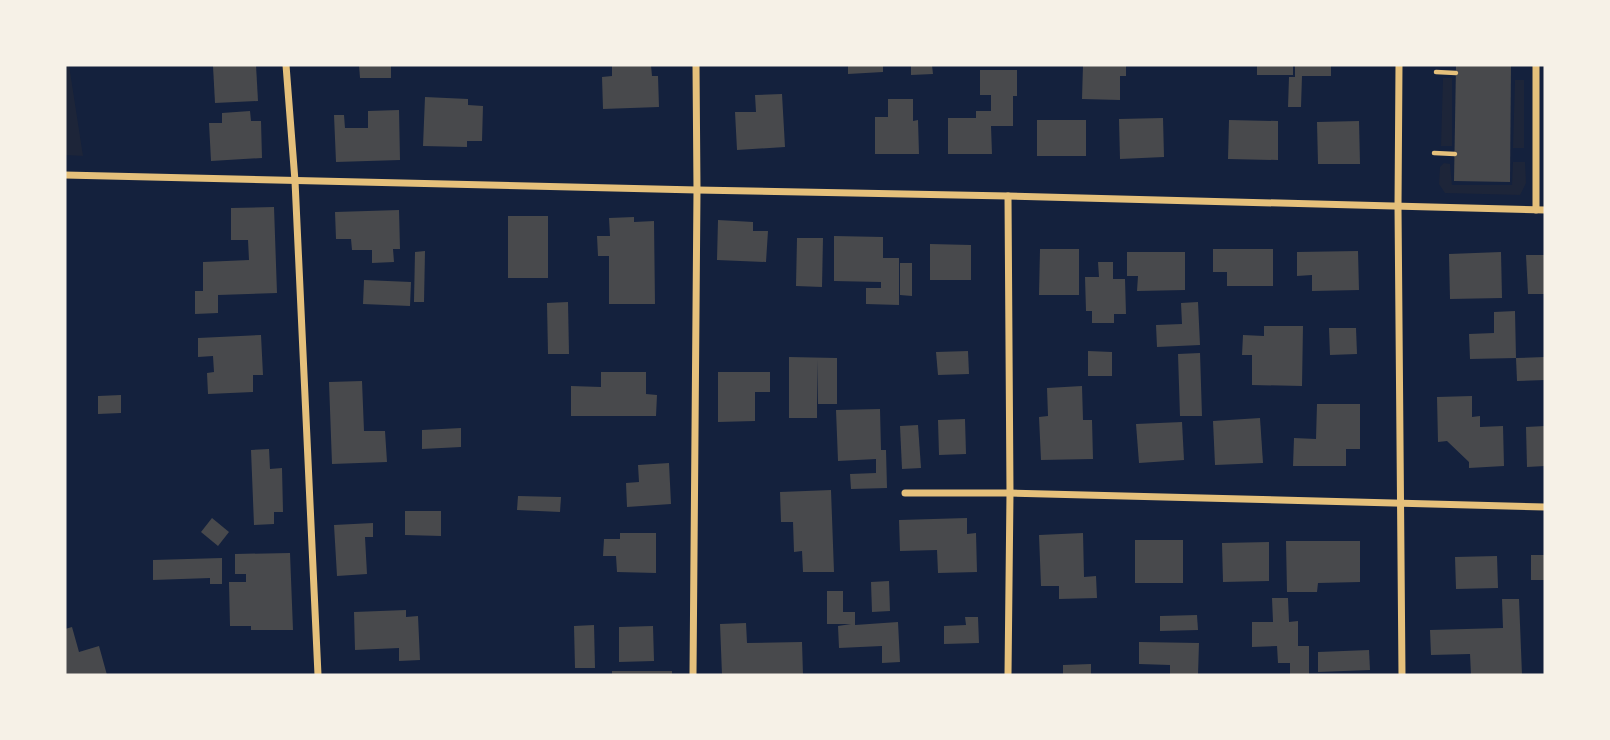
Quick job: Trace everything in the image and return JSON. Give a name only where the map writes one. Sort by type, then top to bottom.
[{"type":"street","points":[[286,65],[295,181],[318,675]]},
{"type":"street","points":[[693,675],[696,65]]},
{"type":"street","points":[[1399,65],[1402,675]]},
{"type":"street","points":[[1536,65],[1536,210]]},
{"type":"street","points":[[65,175],[1545,210]]},
{"type":"street","points":[[1008,196],[1008,675]]},
{"type":"street","points":[[905,493],[1545,507]]},
{"type":"path","points":[[1436,72],[1456,72]]},
{"type":"path","points":[[1434,153],[1455,154]]},
{"type":"shaded area","points":[[65,65],[69,65],[83,156],[65,155]]},
{"type":"shaded area","points":[[1443,78],[1452,78],[1452,146],[1441,146]]},
{"type":"shaded area","points":[[1515,80],[1524,80],[1524,148],[1513,148]]},
{"type":"shaded area","points":[[1513,162],[1525,162],[1526,183],[1520,195],[1445,193],[1439,184],[1440,167],[1444,163],[1450,164],[1452,185],[1512,185]]},
{"type":"building","points":[[256,65],[258,101],[215,103],[213,66]]},
{"type":"building","points":[[359,65],[391,65],[391,78],[360,78]]},
{"type":"building","points":[[612,65],[651,65],[652,76],[658,76],[659,107],[603,109],[602,77],[612,76]]},
{"type":"building","points":[[848,65],[883,65],[883,72],[848,74]]},
{"type":"building","points":[[911,65],[932,65],[933,74],[911,75]]},
{"type":"building","points":[[1083,65],[1126,65],[1126,76],[1120,76],[1120,100],[1082,99]]},
{"type":"building","points":[[1257,65],[1293,65],[1293,75],[1257,75]]},
{"type":"building","points":[[1295,65],[1331,65],[1331,76],[1302,76],[1301,107],[1288,107],[1289,77],[1295,77]]},
{"type":"building","points":[[1456,65],[1511,65],[1510,182],[1454,181]]},
{"type":"building","points":[[980,70],[1017,70],[1017,96],[1013,96],[1013,126],[991,126],[992,154],[948,154],[948,118],[976,118],[976,111],[991,111],[991,95],[980,95]]},
{"type":"building","points":[[782,94],[785,147],[737,150],[735,112],[756,112],[755,95]]},
{"type":"building","points":[[425,97],[468,99],[468,105],[483,106],[482,141],[467,141],[467,147],[423,146]]},
{"type":"building","points":[[888,99],[913,99],[913,121],[918,120],[919,154],[875,154],[875,117],[888,117]]},
{"type":"building","points":[[399,110],[400,160],[336,162],[334,115],[344,115],[345,128],[368,128],[368,111]]},
{"type":"building","points":[[250,111],[251,121],[261,121],[262,158],[211,161],[209,123],[222,123],[222,113]]},
{"type":"building","points":[[1163,118],[1164,157],[1120,159],[1119,119]]},
{"type":"building","points":[[1037,120],[1086,120],[1086,156],[1037,156]]},
{"type":"building","points":[[1229,120],[1278,121],[1278,160],[1228,159]]},
{"type":"building","points":[[1359,121],[1360,164],[1318,164],[1317,122]]},
{"type":"building","points":[[274,207],[277,293],[218,295],[218,313],[195,314],[195,291],[203,291],[203,262],[249,260],[248,240],[231,240],[231,208]]},
{"type":"building","points":[[399,210],[400,249],[393,249],[394,262],[372,263],[372,250],[352,250],[351,239],[336,239],[335,212]]},
{"type":"building","points":[[508,216],[548,216],[548,278],[508,278]]},
{"type":"building","points":[[634,217],[634,222],[654,221],[655,304],[609,304],[609,256],[598,256],[597,236],[610,236],[609,218]]},
{"type":"building","points":[[718,220],[753,222],[753,231],[768,231],[766,262],[717,260]]},
{"type":"building","points":[[834,236],[883,237],[883,258],[899,258],[899,305],[866,304],[866,288],[881,288],[881,282],[834,281]]},
{"type":"building","points":[[797,238],[823,238],[822,287],[796,286]]},
{"type":"building","points":[[930,244],[971,245],[971,280],[930,280]]},
{"type":"building","points":[[1040,249],[1079,249],[1079,295],[1039,295]]},
{"type":"building","points":[[1213,249],[1273,249],[1273,286],[1227,286],[1227,272],[1213,272]]},
{"type":"building","points":[[425,251],[424,302],[414,302],[415,252]]},
{"type":"building","points":[[1358,251],[1359,290],[1312,291],[1312,275],[1297,276],[1297,252]]},
{"type":"building","points":[[1127,252],[1185,252],[1185,290],[1137,291],[1138,276],[1127,276]]},
{"type":"building","points":[[1501,252],[1502,298],[1450,299],[1449,254]]},
{"type":"building","points":[[1526,255],[1545,255],[1545,294],[1528,294]]},
{"type":"building","points":[[1098,262],[1113,262],[1113,279],[1125,279],[1126,314],[1114,314],[1114,323],[1092,323],[1092,311],[1086,311],[1085,277],[1099,277]]},
{"type":"building","points":[[900,263],[912,263],[912,296],[900,295]]},
{"type":"building","points":[[364,280],[411,282],[410,306],[363,304]]},
{"type":"building","points":[[568,302],[569,354],[548,354],[547,303]]},
{"type":"building","points":[[1198,302],[1200,345],[1157,347],[1156,325],[1182,324],[1181,303]]},
{"type":"building","points":[[1515,311],[1516,358],[1470,359],[1469,334],[1494,333],[1494,312]]},
{"type":"building","points":[[1264,326],[1303,326],[1302,386],[1252,385],[1252,355],[1242,355],[1243,335],[1264,336]]},
{"type":"building","points":[[1329,328],[1356,328],[1357,354],[1330,355]]},
{"type":"building","points":[[261,335],[263,375],[253,375],[253,392],[208,394],[207,373],[214,372],[213,356],[198,357],[198,338]]},
{"type":"building","points":[[968,351],[969,374],[938,375],[936,352]]},
{"type":"building","points":[[1088,351],[1112,352],[1112,376],[1088,376]]},
{"type":"building","points":[[1200,353],[1202,416],[1180,416],[1178,354]]},
{"type":"building","points":[[789,357],[837,358],[837,404],[818,404],[817,360],[817,418],[789,418]]},
{"type":"building","points":[[1545,357],[1545,380],[1517,381],[1516,358]]},
{"type":"building","points":[[601,372],[646,372],[646,394],[657,395],[656,416],[571,416],[571,386],[601,387]]},
{"type":"building","points":[[718,372],[770,372],[770,392],[755,392],[755,421],[718,422]]},
{"type":"building","points":[[362,381],[364,431],[385,431],[387,462],[332,464],[329,382]]},
{"type":"building","points":[[1082,386],[1083,420],[1092,420],[1093,459],[1041,460],[1039,417],[1048,416],[1047,388]]},
{"type":"building","points":[[121,395],[121,413],[98,414],[98,396]]},
{"type":"building","points":[[1472,396],[1472,417],[1480,416],[1480,427],[1503,426],[1504,466],[1469,468],[1469,462],[1447,441],[1438,442],[1437,397]]},
{"type":"building","points":[[1317,404],[1360,404],[1360,449],[1346,449],[1346,466],[1293,466],[1294,438],[1316,439]]},
{"type":"building","points":[[880,409],[881,450],[886,450],[887,488],[851,489],[850,474],[876,473],[876,459],[838,461],[836,410]]},
{"type":"building","points":[[1260,418],[1263,463],[1215,465],[1213,421]]},
{"type":"building","points":[[965,419],[966,454],[939,455],[938,420]]},
{"type":"building","points":[[1182,422],[1184,460],[1139,463],[1136,424]]},
{"type":"building","points":[[918,425],[921,468],[902,469],[900,426]]},
{"type":"building","points":[[1545,426],[1545,466],[1527,467],[1526,427]]},
{"type":"building","points":[[461,428],[461,447],[422,449],[422,430]]},
{"type":"building","points":[[269,449],[270,469],[282,468],[283,512],[274,512],[274,524],[254,525],[251,450]]},
{"type":"building","points":[[669,463],[671,504],[627,507],[626,483],[639,482],[638,465]]},
{"type":"building","points":[[831,490],[834,572],[803,572],[802,551],[794,552],[793,522],[781,522],[780,492]]},
{"type":"building","points":[[518,496],[561,497],[560,512],[517,510]]},
{"type":"building","points":[[405,511],[441,511],[441,536],[405,535]]},
{"type":"building","points":[[212,518],[229,532],[218,546],[201,532]]},
{"type":"building","points":[[967,518],[967,534],[976,533],[977,572],[938,573],[937,550],[900,551],[899,520]]},
{"type":"building","points":[[373,523],[373,537],[365,537],[367,574],[337,576],[334,525]]},
{"type":"building","points":[[620,533],[656,533],[656,573],[617,572],[616,556],[603,556],[604,539],[620,539]]},
{"type":"building","points":[[1083,533],[1084,577],[1096,576],[1097,598],[1059,599],[1059,586],[1041,586],[1039,535]]},
{"type":"building","points":[[1135,540],[1183,540],[1183,583],[1135,583]]},
{"type":"building","points":[[1286,541],[1360,541],[1360,582],[1318,583],[1317,592],[1287,592]]},
{"type":"building","points":[[1269,542],[1269,581],[1223,582],[1222,543]]},
{"type":"building","points":[[290,553],[293,630],[251,630],[251,626],[230,626],[229,582],[246,582],[246,574],[235,574],[235,554]]},
{"type":"building","points":[[1531,555],[1545,555],[1545,580],[1531,580]]},
{"type":"building","points":[[1497,556],[1498,588],[1456,589],[1455,557]]},
{"type":"building","points":[[222,558],[222,584],[210,584],[210,578],[153,580],[153,560]]},
{"type":"building","points":[[889,581],[890,611],[872,612],[871,582]]},
{"type":"building","points":[[827,591],[843,591],[843,612],[855,612],[855,625],[898,622],[900,662],[882,663],[882,646],[839,648],[838,626],[851,624],[827,624]]},
{"type":"building","points":[[1272,598],[1288,598],[1289,622],[1298,621],[1298,646],[1309,646],[1309,675],[1290,675],[1290,663],[1278,663],[1277,646],[1252,647],[1252,622],[1273,622]]},
{"type":"building","points":[[1502,599],[1519,599],[1522,675],[1471,675],[1470,654],[1431,655],[1430,630],[1503,628]]},
{"type":"building","points":[[406,610],[406,617],[418,616],[420,660],[399,661],[399,648],[355,650],[354,612]]},
{"type":"building","points":[[1197,615],[1198,630],[1160,631],[1160,616]]},
{"type":"building","points":[[965,617],[978,617],[979,643],[944,644],[944,626],[966,625]]},
{"type":"building","points":[[746,623],[747,643],[802,642],[803,675],[722,675],[720,624]]},
{"type":"building","points":[[594,625],[595,668],[575,668],[574,626]]},
{"type":"building","points":[[653,626],[654,661],[619,662],[619,627]]},
{"type":"building","points":[[72,627],[79,652],[99,646],[107,675],[65,675],[65,629]]},
{"type":"building","points":[[1139,642],[1199,643],[1198,675],[1170,675],[1170,665],[1139,664]]},
{"type":"building","points":[[1369,650],[1370,670],[1318,672],[1318,652]]},
{"type":"building","points":[[1091,664],[1091,675],[1063,675],[1063,665]]},
{"type":"building","points":[[612,671],[672,671],[672,675],[612,675]]}]
